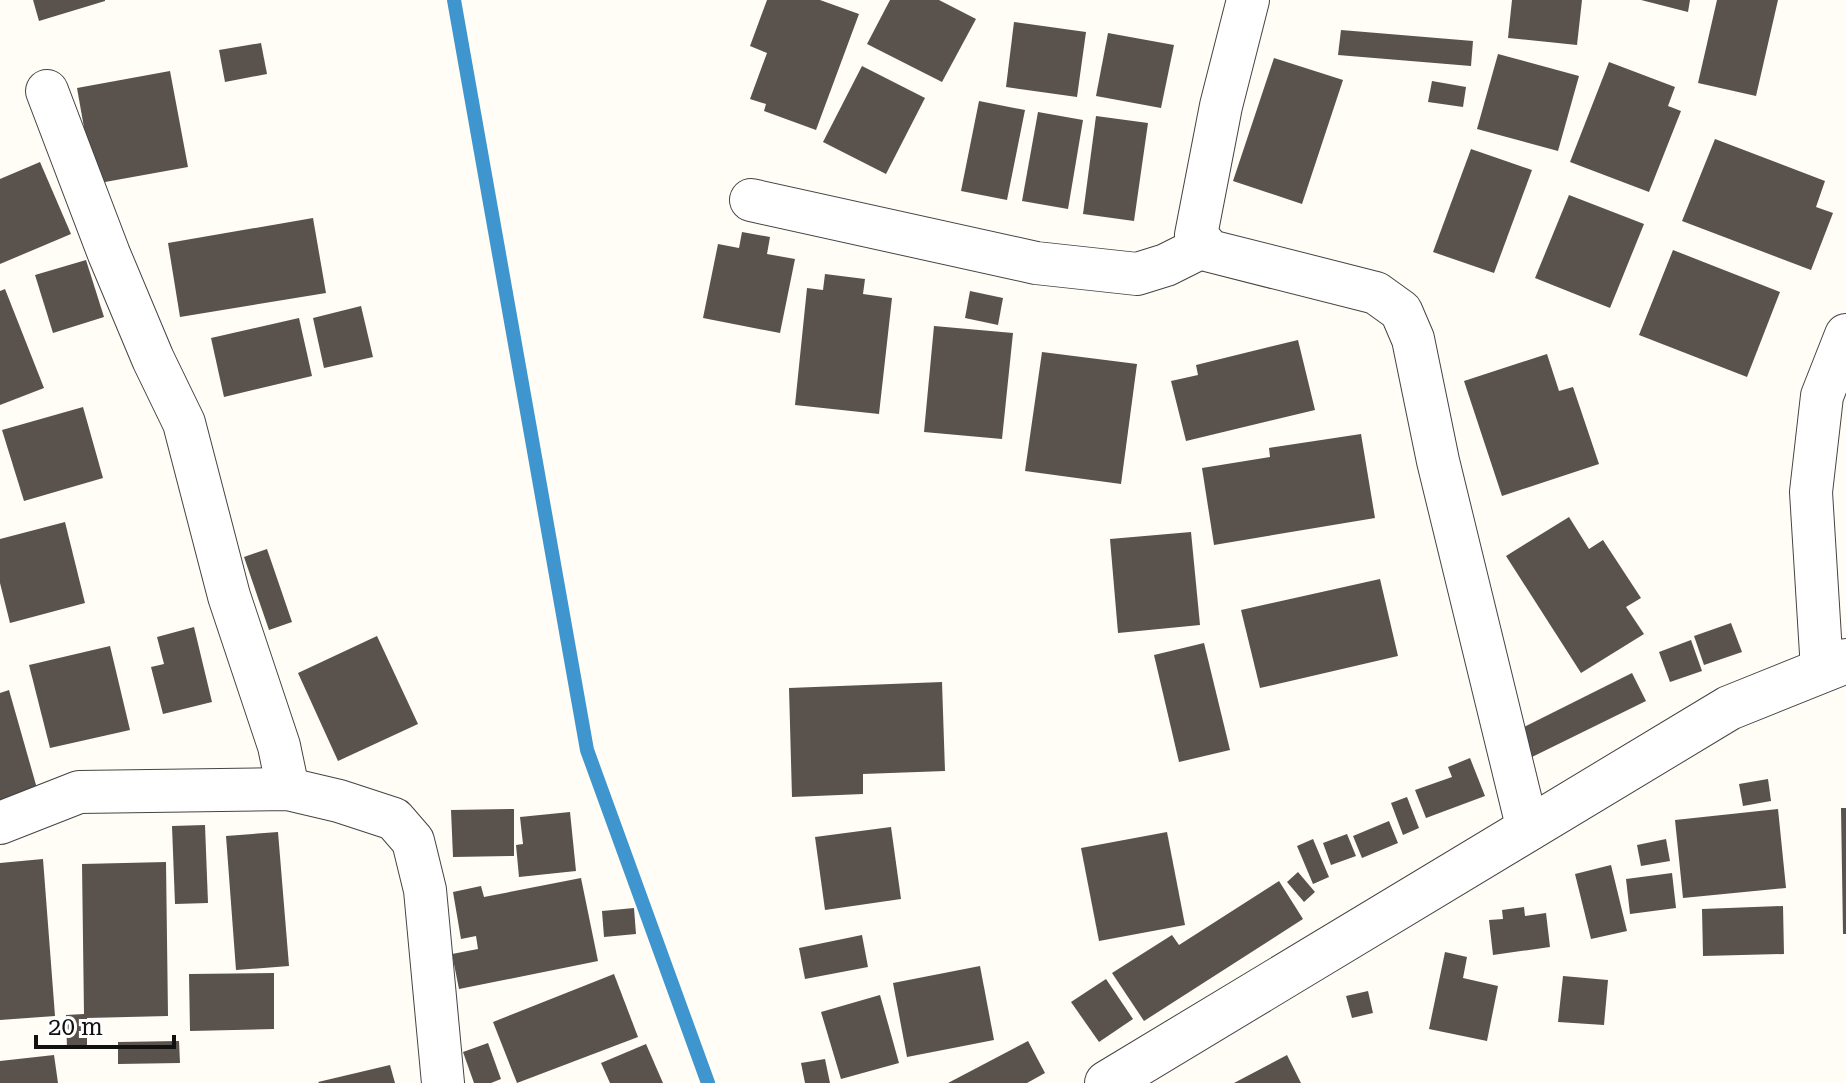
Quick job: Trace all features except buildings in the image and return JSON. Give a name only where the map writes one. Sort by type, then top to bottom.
[{"type":"street","points":[[1248,0],[1221,106],[1196,235],[1210,251],[1376,293],[1401,311],[1413,339],[1438,461],[1528,830]]},
{"type":"street","points":[[47,91],[109,254],[184,423],[229,596],[279,746],[288,789]]},
{"type":"street","points":[[751,200],[1036,263],[1137,274],[1166,265],[1204,246]]},
{"type":"street","points":[[1107,1083],[1729,708],[1834,666],[1811,492],[1822,396],[1846,335]]},
{"type":"street","points":[[0,823],[79,792],[288,789],[394,819],[413,841],[425,890],[443,1083]]},
{"type":"waterway","points":[[454,0],[587,750],[708,1083]]}]
